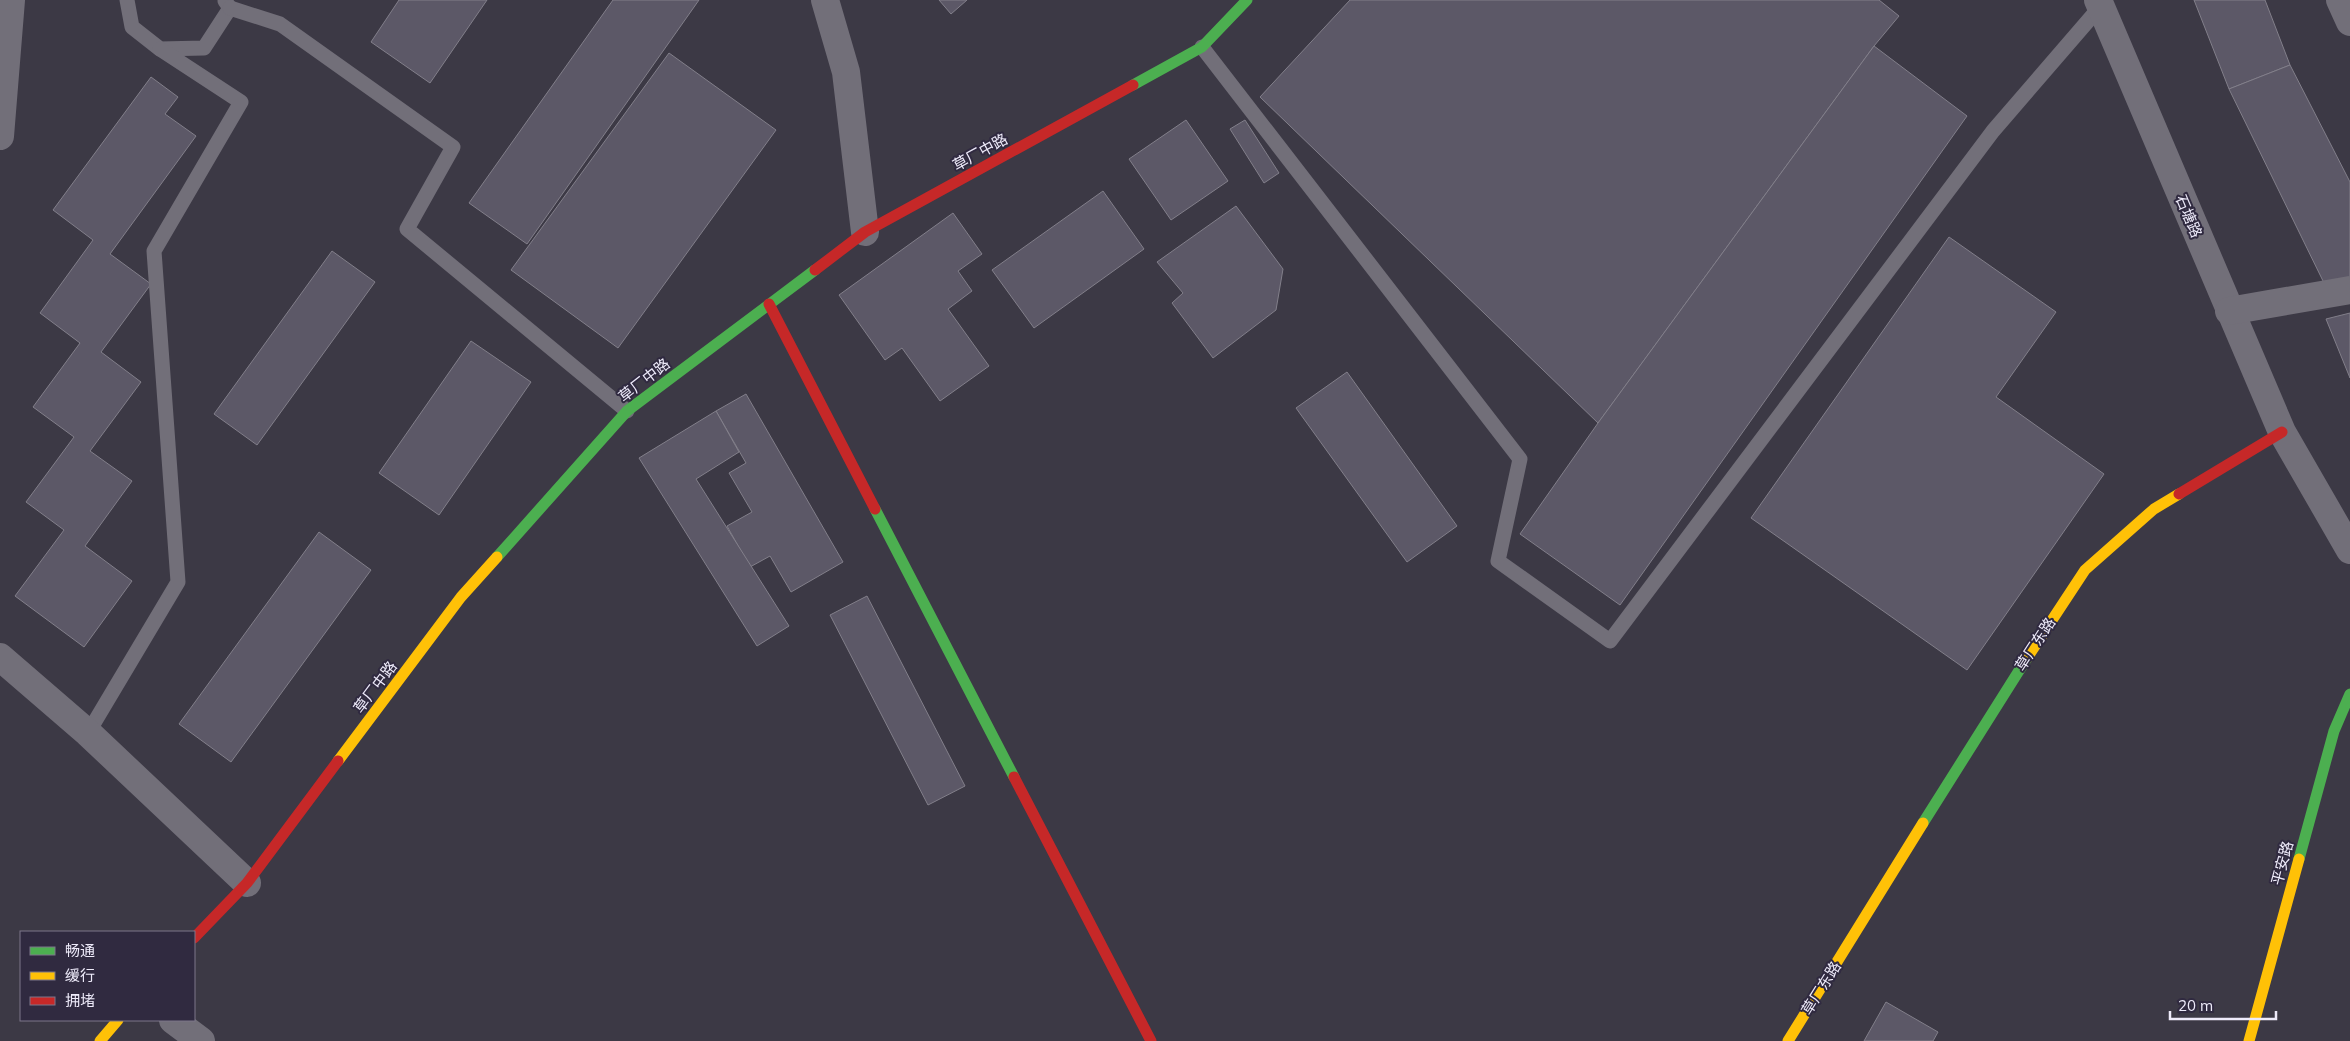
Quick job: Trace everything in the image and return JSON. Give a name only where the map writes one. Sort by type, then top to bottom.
[{"type":"street","points":[[0,136],[12,0]]},
{"type":"street","points":[[825,0],[846,72],[865,232]]},
{"type":"street","name":"草厂中路","points":[[195,937],[247,882],[461,597],[627,411],[865,232],[1202,47],[1247,0]]},
{"type":"street","points":[[2340,0],[2350,22]]},
{"type":"street","name":"石塘路","points":[[2099,3],[2282,432]]},
{"type":"street","points":[[2229,310],[2350,290]]},
{"type":"street","points":[[769,304],[1151,1041]]},
{"type":"street","points":[[2282,432],[2350,550]]},
{"type":"street","name":"草厂东路","points":[[1788,1041],[2014,677],[2084,570],[2154,509],[2282,432]]},
{"type":"street","points":[[0,657],[88,733],[247,882]]},
{"type":"street","name":"平安路","points":[[2249,1041],[2334,731],[2350,694]]},
{"type":"street","points":[[100,1041],[117,1021]]},
{"type":"street","points":[[174,1021],[201,1041]]},
{"type":"lane","points":[[88,733],[178,582],[154,251],[241,102],[160,50],[132,27],[127,0]]},
{"type":"lane","points":[[1202,47],[1520,459],[1498,561],[1610,641],[1993,131],[2099,3]]},
{"type":"lane","points":[[160,50],[204,48],[227,4],[280,24],[453,147],[407,229],[627,411]]},
{"type":"building","points":[[399,0],[487,0],[430,83],[371,42]]},
{"type":"building","points":[[613,0],[699,0],[527,244],[469,203]]},
{"type":"building","points":[[939,0],[967,0],[951,14]]},
{"type":"building","points":[[1350,0],[1879,0],[1899,16],[1874,46],[1598,423],[1260,97]]},
{"type":"building","points":[[2194,0],[2265,0],[2290,65],[2229,89]]},
{"type":"building","points":[[1874,46],[1967,116],[1620,605],[1520,534],[1598,423]]},
{"type":"building","points":[[669,53],[776,130],[618,348],[511,270]]},
{"type":"building","points":[[2290,65],[2350,182],[2350,278],[2325,285],[2229,89]]},
{"type":"building","points":[[151,77],[178,97],[165,114],[196,136],[110,254],[151,284],[101,352],[141,382],[90,451],[132,481],[85,546],[132,581],[84,647],[15,596],[64,530],[26,502],[74,437],[33,407],[80,343],[40,313],[93,240],[53,210]]},
{"type":"building","points":[[1186,120],[1228,181],[1171,220],[1129,159]]},
{"type":"building","points":[[1245,120],[1279,173],[1264,183],[1230,129]]},
{"type":"building","points":[[1103,191],[1144,249],[1034,328],[992,270]]},
{"type":"building","points":[[1236,206],[1283,269],[1276,310],[1213,358],[1172,303],[1183,293],[1157,262]]},
{"type":"building","points":[[953,213],[982,254],[958,271],[972,291],[948,309],[989,366],[940,401],[902,348],[885,360],[839,295]]},
{"type":"building","points":[[1949,237],[2056,312],[1996,397],[2104,474],[1967,670],[1751,518]]},
{"type":"building","points":[[332,251],[375,282],[257,445],[214,414]]},
{"type":"building","points":[[2350,313],[2350,378],[2326,319]]},
{"type":"building","points":[[471,341],[531,382],[439,515],[379,473]]},
{"type":"building","points":[[1347,372],[1457,526],[1407,562],[1296,408]]},
{"type":"building","points":[[746,394],[843,562],[791,592],[770,556],[750,567],[727,526],[752,512],[729,473],[746,463],[716,411]]},
{"type":"building","points":[[716,411],[739,452],[696,479],[789,626],[757,646],[639,458]]},
{"type":"building","points":[[319,532],[371,570],[231,762],[179,724]]},
{"type":"building","points":[[867,596],[965,786],[928,805],[830,615]]},
{"type":"building","points":[[1886,1002],[1938,1032],[1933,1041],[1864,1041]]},
{"type":"traffic: fast","points":[[1133,85],[1202,47],[1247,0]]},
{"type":"traffic: fast","points":[[497,557],[627,411],[815,270]]},
{"type":"traffic: fast","points":[[875,509],[1014,777]]},
{"type":"traffic: fast","points":[[1923,823],[2027,658]]},
{"type":"traffic: fast","points":[[2299,859],[2334,731],[2350,694]]},
{"type":"traffic: slow","points":[[2027,658],[2085,570],[2154,509],[2179,494]]},
{"type":"traffic: slow","points":[[338,761],[461,597],[497,557]]},
{"type":"traffic: slow","points":[[1788,1041],[1923,823]]},
{"type":"traffic: slow","points":[[2249,1041],[2299,859]]},
{"type":"traffic: slow","points":[[100,1041],[117,1021]]},
{"type":"traffic: jam","points":[[815,270],[865,232],[1133,85]]},
{"type":"traffic: jam","points":[[769,304],[875,509]]},
{"type":"traffic: jam","points":[[2179,494],[2282,432]]},
{"type":"traffic: jam","points":[[195,937],[247,883],[338,761]]},
{"type":"traffic: jam","points":[[1014,777],[1151,1041]]}]
